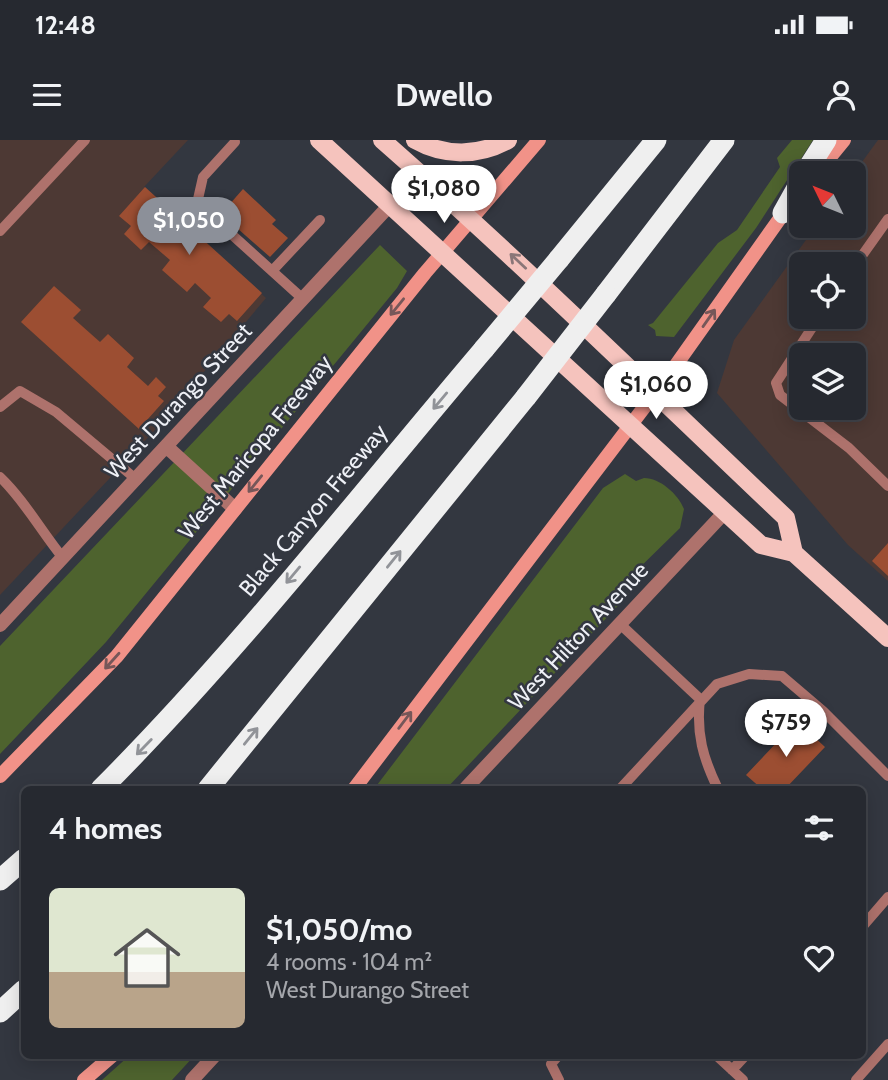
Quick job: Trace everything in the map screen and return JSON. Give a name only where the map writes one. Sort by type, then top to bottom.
[{"type":"highway","name":"Black Canyon Freeway","points":[[104,786],[208,675],[484,349],[656,140]]},
{"type":"highway","points":[[210,786],[526,397],[724,140]]},
{"type":"highway","points":[[813,161],[826,140]]},
{"type":"highway","points":[[783,213],[789,202]]},
{"type":"highway","points":[[0,880],[21,862]]},
{"type":"highway","points":[[0,1012],[21,993]]},
{"type":"main road","points":[[319,140],[388,207],[724,513],[761,545],[794,553],[888,638]]},
{"type":"main road","points":[[382,140],[472,219],[786,518],[794,553]]},
{"type":"main road","points":[[415,140],[429,146],[463,153],[490,150],[508,140]]},
{"type":"main road","name":"West Maricopa Freeway","points":[[0,776],[117,656],[441,254],[539,140]]},
{"type":"main road","points":[[827,161],[844,140]]},
{"type":"main road","points":[[356,786],[655,393],[789,206]]},
{"type":"main road","points":[[85,1080],[109,1059]]},
{"type":"street","name":"West Durango Street","points":[[0,625],[388,207]]},
{"type":"street","points":[[167,447],[235,509]]},
{"type":"street","name":"West Hilton Avenue","points":[[468,786],[724,513]]},
{"type":"street","points":[[192,1080],[211,1059]]},
{"type":"lane","points":[[0,231],[85,140]]},
{"type":"lane","points":[[235,142],[204,177],[198,199],[209,214],[303,299]]},
{"type":"lane","points":[[865,252],[888,219]]},
{"type":"lane","points":[[272,271],[320,220]]},
{"type":"lane","points":[[811,329],[776,383],[779,395],[849,448],[888,486]]},
{"type":"lane","points":[[0,407],[20,391],[55,412],[136,480]]},
{"type":"lane","points":[[0,477],[19,495],[40,530],[63,558]]},
{"type":"lane","points":[[620,624],[700,699]]},
{"type":"lane","points":[[623,786],[700,699],[717,684],[734,678],[767,673],[782,676],[823,711],[888,776]]},
{"type":"lane","points":[[700,699],[697,725],[700,744],[717,786]]},
{"type":"lane","points":[[866,923],[888,897]]},
{"type":"lane","points":[[856,1080],[888,1044]]},
{"type":"lane","points":[[555,1059],[551,1064],[559,1080]]},
{"type":"lane","points":[[720,1059],[743,1080]]},
{"type":"lane","points":[[732,1070],[742,1059]]},
{"type":"shaded area","points":[[0,140],[188,140],[144,187],[266,298],[156,429],[0,595]]},
{"type":"shaded area","points":[[878,140],[888,140],[888,581],[848,545],[717,393],[734,340],[789,264],[789,329],[866,329],[866,252],[797,252],[807,238],[866,238],[866,161],[863,161]]},
{"type":"green space","points":[[792,140],[813,140],[799,161],[789,161],[789,177],[756,228],[674,337],[656,336],[655,330],[648,325],[653,323],[718,243],[737,230],[780,167],[777,158]]},
{"type":"green space","points":[[380,245],[407,271],[397,288],[106,642],[0,754],[0,646]]},
{"type":"green space","points":[[625,474],[636,481],[644,478],[662,484],[673,493],[684,509],[680,528],[628,579],[630,581],[623,589],[629,594],[449,786],[376,786],[603,488]]},
{"type":"green space","points":[[126,1059],[191,1059],[172,1080],[102,1080]]},
{"type":"building","points":[[145,187],[262,293],[237,321],[229,314],[221,322],[203,307],[211,298],[195,283],[187,292],[162,270],[170,260],[149,242],[141,250],[124,234],[131,226],[119,216]]},
{"type":"building","points":[[243,189],[276,220],[272,224],[288,238],[270,257],[221,214]]},
{"type":"building","points":[[54,286],[81,310],[73,318],[100,342],[108,334],[134,358],[127,367],[148,386],[156,377],[166,387],[158,396],[164,401],[139,429],[21,322]]},
{"type":"building","points":[[888,543],[888,576],[872,561]]},
{"type":"building","points":[[797,721],[825,747],[788,786],[759,786],[746,775]]}]
